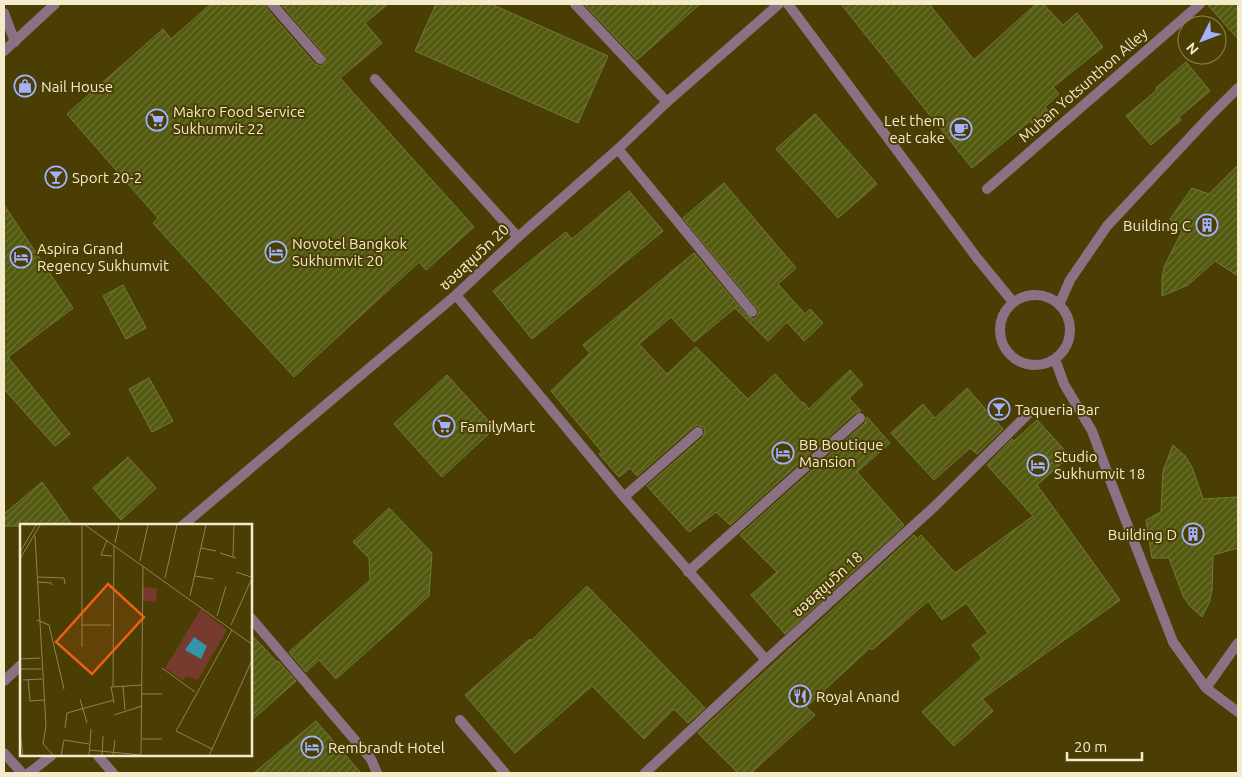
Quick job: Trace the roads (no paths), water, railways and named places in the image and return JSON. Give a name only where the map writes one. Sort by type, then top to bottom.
[{"type":"street","points":[[4,51],[55,4]]},
{"type":"street","points":[[272,4],[320,59]]},
{"type":"street","points":[[575,4],[667,102]]},
{"type":"street","name":"ซอยสุขุมวิท 20","points":[[184,524],[456,294],[618,149],[667,102],[779,4]]},
{"type":"street","points":[[788,4],[977,258],[1013,302]]},
{"type":"street","name":"Muban Yotsunthon Alley","points":[[987,189],[1200,4]]},
{"type":"street","points":[[4,13],[15,42]]},
{"type":"street","points":[[375,79],[518,237]]},
{"type":"street","points":[[1059,305],[1070,280],[1107,226],[1238,88]]},
{"type":"street","points":[[618,149],[752,312]]},
{"type":"street","points":[[456,294],[624,497],[766,660]]},
{"type":"street","points":[[1036,295],[1049,298],[1059,305],[1067,317],[1070,329],[1068,342],[1062,353],[1055,359],[1044,364],[1028,365],[1017,361],[1008,354],[1000,340],[999,330],[1001,319],[1013,302],[1024,296],[1036,295]]},
{"type":"street","points":[[1055,359],[1064,384],[1092,431],[1173,642],[1206,688],[1238,712]]},
{"type":"street","name":"ซอยสุขุมวิท 18","points":[[645,773],[935,506],[1028,414]]},
{"type":"street","points":[[688,572],[860,418]]},
{"type":"street","points":[[624,497],[698,432]]},
{"type":"street","points":[[252,619],[372,759],[377,773]]},
{"type":"street","points":[[1206,688],[1238,643]]},
{"type":"street","points":[[4,681],[20,668]]},
{"type":"street","points":[[460,720],[505,773]]},
{"type":"street","points":[[4,753],[22,773]]},
{"type":"street","points":[[29,773],[50,757]]},
{"type":"street","points":[[99,757],[113,773]]},
{"type":"place","name":"Nail House","points":[[25,86]]},
{"type":"place","name":"Makro Food Service Sukhumvit 22","points":[[157,120]]},
{"type":"place","name":"Let them eat cake","points":[[961,129]]},
{"type":"place","name":"Sport 20-2","points":[[56,177]]},
{"type":"place","name":"Building C","points":[[1207,225]]},
{"type":"place","name":"Novotel Bangkok Sukhumvit 20","points":[[276,252]]},
{"type":"place","name":"Aspira Grand Regency Sukhumvit","points":[[21,257]]},
{"type":"place","name":"Taqueria Bar","points":[[999,409]]},
{"type":"place","name":"FamilyMart","points":[[444,426]]},
{"type":"place","name":"BB Boutique Mansion","points":[[783,453]]},
{"type":"place","name":"Studio Sukhumvit 18","points":[[1038,465]]},
{"type":"place","name":"Building D","points":[[1193,534]]},
{"type":"place","name":"Royal Anand","points":[[800,696]]},
{"type":"place","name":"Rembrandt Hotel","points":[[312,747]]}]
